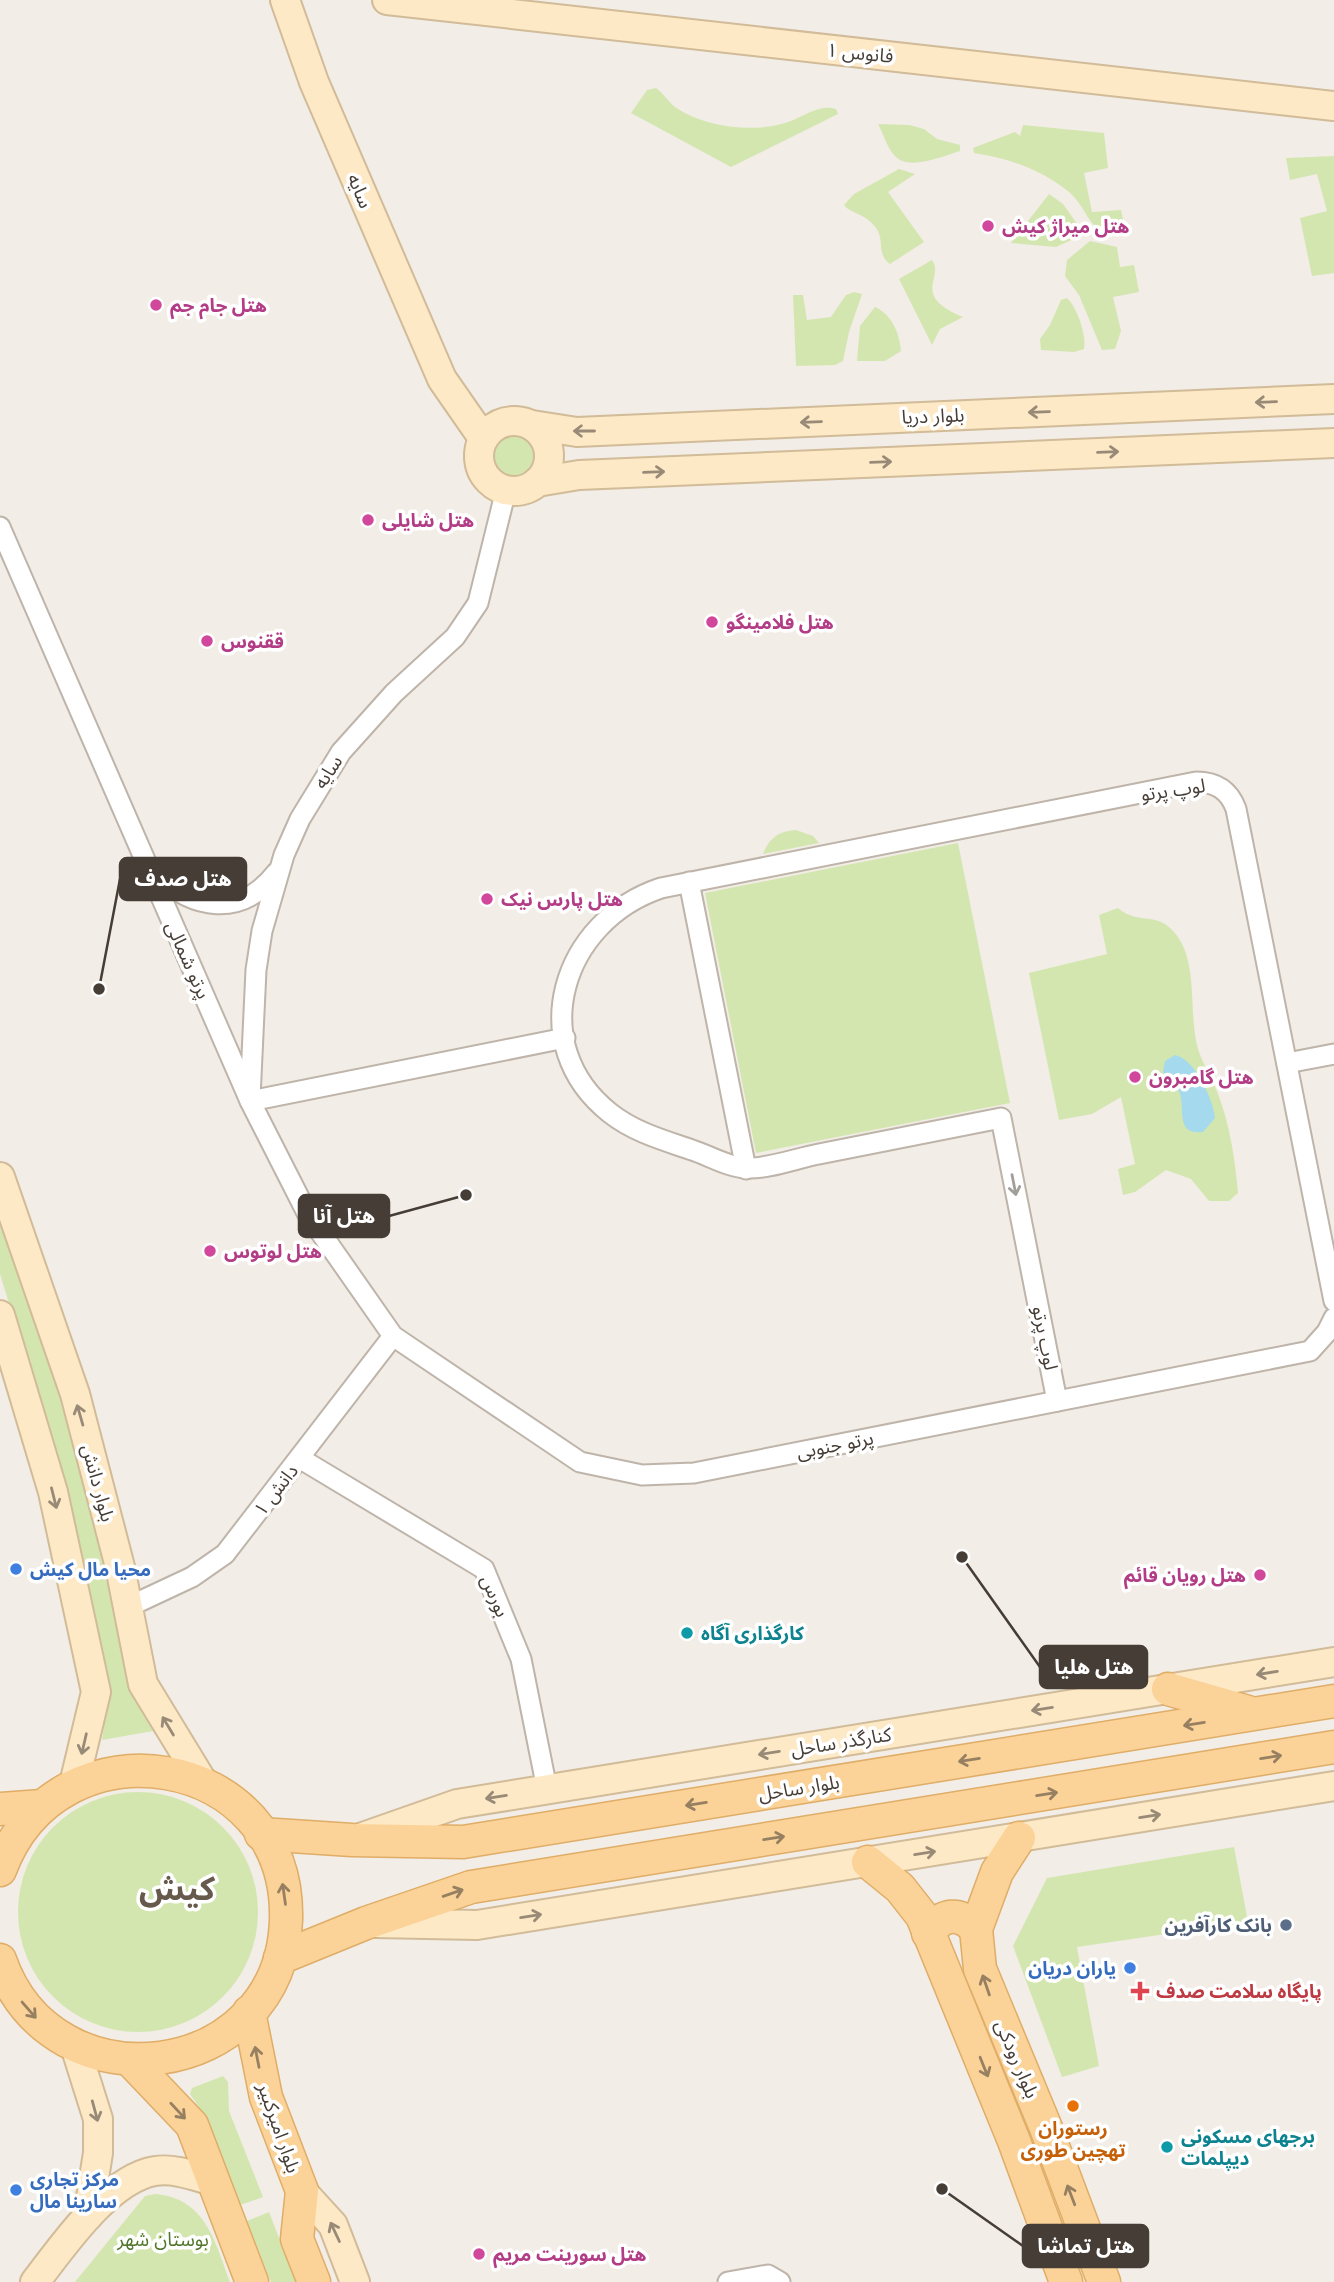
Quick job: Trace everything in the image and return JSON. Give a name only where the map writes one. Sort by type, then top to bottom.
[{"type":"main road","points":[[1168,1689],[1256,1714]]},
{"type":"main road","name":"بلوار ساحل","points":[[261,1834],[352,1840],[463,1842],[1334,1702]]},
{"type":"main road","points":[[280,1958],[366,1923],[471,1886],[1334,1747]]},
{"type":"main road","points":[[0,1870],[17,1834],[42,1806],[74,1784],[129,1769],[167,1772],[204,1784],[236,1805],[261,1834],[278,1867],[286,1922],[280,1958],[267,1987],[249,2012],[236,2025],[204,2046],[169,2058],[131,2061],[93,2053],[75,2046],[43,2025],[30,2012],[8,1980],[0,1960]]},
{"type":"main road","points":[[0,1809],[42,1806]]},
{"type":"main road","name":"بلوار رودکی","points":[[1019,1838],[996,1872],[976,1930],[980,1969],[1046,2128],[1104,2282]]},
{"type":"main road","name":"بلوار رودکی","points":[[868,1862],[914,1902],[1014,2141],[1066,2282]]},
{"type":"main road","points":[[928,1933],[936,1921],[957,1915],[967,1919],[976,1930]]},
{"type":"main road","name":"بلوار امیرکبیر","points":[[249,2012],[265,2097],[302,2191],[297,2239],[314,2282]]},
{"type":"main road","points":[[131,2061],[192,2125],[252,2282]]},
{"type":"street","name":"سایه","points":[[285,0],[314,82],[442,379],[483,438]]},
{"type":"street","name":"فانوس ۱","points":[[387,0],[1334,106]]},
{"type":"street","name":"بلوار دریا","points":[[532,425],[577,432],[1334,399]]},
{"type":"street","points":[[510,420],[532,425],[547,442],[549,453],[544,474],[528,488],[506,490],[495,486],[481,470],[479,448],[483,438],[490,429],[510,420]]},
{"type":"street","points":[[537,482],[592,475],[1334,443]]},
{"type":"street","name":"سایه","points":[[250,1101],[256,970],[262,930],[279,869],[300,819],[341,752],[394,693],[456,637],[478,603],[506,490]]},
{"type":"street","name":"پرتو شمالی","points":[[0,527],[250,1101],[307,1213],[393,1336]]},
{"type":"street","name":"لوپ پرتو","points":[[1057,1401],[1001,1118],[746,1169],[647,1134],[609,1113],[581,1079],[565,1038],[563,1006],[569,973],[589,935],[604,919],[641,895],[689,882],[1196,782],[1217,785],[1232,799],[1236,809],[1334,1301]]},
{"type":"street","points":[[147,865],[171,889],[186,898],[221,904],[254,894],[279,869]]},
{"type":"street","points":[[689,882],[746,1169]]},
{"type":"street","points":[[250,1101],[565,1038]]},
{"type":"street","points":[[1286,1063],[1334,1054]]},
{"type":"street","name":"بلوار دانش","points":[[0,1177],[75,1394],[128,1607],[143,1684],[204,1784]]},
{"type":"street","points":[[0,1315],[53,1492],[96,1692],[74,1784]]},
{"type":"street","name":"پرتو جنوبی","points":[[393,1336],[580,1462],[642,1475],[694,1473],[1310,1351],[1327,1332],[1334,1318]]},
{"type":"street","name":"دانش ۱","points":[[128,1607],[192,1577],[225,1555],[393,1336]]},
{"type":"street","name":"بورس","points":[[301,1459],[484,1569],[521,1659],[547,1789]]},
{"type":"street","name":"کنارگذر ساحل","points":[[352,1840],[457,1804],[1334,1662]]},
{"type":"street","points":[[366,1923],[477,1925],[1334,1786]]},
{"type":"street","points":[[75,2046],[98,2119],[98,2153],[88,2216]]},
{"type":"street","points":[[35,2282],[88,2216],[123,2185],[155,2171],[181,2172],[213,2181]]},
{"type":"street","points":[[302,2191],[333,2225],[355,2282]]},
{"type":"street","points":[[728,2282],[768,2275],[780,2282]]},
{"type":"green space","points":[[656,88],[675,107],[687,114],[732,127],[777,125],[824,108],[836,109],[838,114],[731,167],[631,113],[647,90]]},
{"type":"green space","points":[[878,124],[909,125],[924,129],[937,139],[960,145],[960,151],[917,163],[900,160],[892,152]]},
{"type":"green space","points":[[1023,125],[1104,133],[1108,168],[1084,173],[1092,212],[1121,210],[1126,234],[1114,235],[1097,228],[1076,199],[1048,177],[1012,162],[974,153],[973,148],[1015,132],[1020,136]]},
{"type":"green space","points":[[1334,156],[1334,273],[1312,276],[1300,218],[1327,211],[1317,174],[1290,180],[1286,158]]},
{"type":"green space","points":[[899,169],[915,174],[888,192],[924,242],[890,264],[883,256],[876,228],[844,205],[854,194]]},
{"type":"green space","points":[[1049,194],[1063,204],[1080,228],[1078,237],[1056,247],[1011,243]]},
{"type":"green space","points":[[1090,241],[1117,247],[1120,267],[1134,265],[1139,292],[1113,297],[1121,331],[1115,349],[1102,350],[1079,295],[1065,276],[1067,260]]},
{"type":"green space","points":[[932,260],[935,267],[933,294],[947,309],[963,317],[940,329],[932,345],[899,279]]},
{"type":"green space","points":[[854,292],[862,294],[849,332],[843,361],[835,365],[796,366],[793,295],[803,295],[807,320],[831,317],[846,295]]},
{"type":"green space","points":[[1067,298],[1080,322],[1084,349],[1074,352],[1041,350],[1040,339],[1050,325],[1061,300]]},
{"type":"green space","points":[[875,307],[894,325],[901,351],[885,361],[857,361],[860,326]]},
{"type":"green space","points":[[514,431],[532,438],[539,456],[532,474],[514,481],[496,474],[489,456],[496,438]]},
{"type":"green space","points":[[796,830],[813,836],[819,843],[763,854],[775,836]]},
{"type":"green space","points":[[958,843],[1010,1103],[756,1153],[705,893]]},
{"type":"green space","points":[[1118,908],[1132,916],[1164,923],[1179,939],[1186,953],[1197,1045],[1216,1088],[1231,1142],[1238,1193],[1229,1201],[1209,1201],[1191,1179],[1166,1170],[1135,1192],[1123,1195],[1118,1169],[1135,1164],[1121,1097],[1092,1114],[1059,1120],[1029,973],[1107,954],[1099,915]]},
{"type":"green space","points":[[0,1215],[61,1398],[85,1484],[133,1691],[153,1731],[102,1740],[108,1695],[105,1660],[66,1489],[0,1274]]},
{"type":"green space","points":[[126,1792],[150,1792],[195,1806],[223,1827],[238,1845],[249,1866],[256,1889],[256,1935],[249,1958],[238,1979],[223,1997],[195,2018],[173,2027],[150,2032],[126,2032],[81,2018],[62,2005],[45,1988],[32,1969],[23,1947],[18,1924],[18,1900],[32,1855],[45,1836],[62,1819],[81,1806],[103,1797]]},
{"type":"green space","points":[[1234,1847],[1248,1922],[1077,1947],[1099,2066],[1062,2077],[1013,1946],[1047,1878]]},
{"type":"green space","points":[[223,2076],[228,2082],[229,2111],[263,2197],[240,2205],[207,2119],[190,2094],[192,2088]]},
{"type":"green space","name":"بوستان شهر","points":[[155,2194],[172,2197],[197,2213],[213,2237],[230,2282],[75,2282],[145,2196]]},
{"type":"green space","points":[[269,2212],[296,2282],[271,2282],[247,2221]]},
{"type":"water","points":[[1175,1055],[1196,1072],[1211,1101],[1215,1118],[1203,1132],[1194,1132],[1184,1124],[1178,1089],[1163,1072],[1165,1061]]},
{"type":"place","name":"هتل میراژ کیش","points":[[988,226]]},
{"type":"place","name":"هتل جام جم","points":[[156,305]]},
{"type":"place","name":"هتل شایلی","points":[[368,520]]},
{"type":"place","name":"هتل فلامینگو","points":[[712,622]]},
{"type":"place","name":"ققنوس","points":[[207,641]]},
{"type":"place","name":"هتل پارس نیک","points":[[487,899]]},
{"type":"place","name":"هتل صدف","points":[[99,989]]},
{"type":"place","name":"هتل گامبرون","points":[[1135,1077]]},
{"type":"place","name":"هتل آنا","points":[[466,1195]]},
{"type":"place","name":"هتل لوتوس","points":[[210,1251]]},
{"type":"place","name":"هتل هلیا","points":[[962,1557]]},
{"type":"place","name":"محیا مال کیش","points":[[16,1569]]},
{"type":"place","name":"هتل رویان قائم","points":[[1260,1575]]},
{"type":"place","name":"کارگذاری آگاه","points":[[687,1633]]},
{"type":"place","name":"بانک کارآفرین","points":[[1286,1925]]},
{"type":"place","name":"یاران دریان","points":[[1130,1968]]},
{"type":"place","name":"پایگاه سلامت صدف","points":[[1140,1991]]},
{"type":"place","name":"رستوران تهچین طوری","points":[[1073,2106]]},
{"type":"place","name":"برجهای مسکونی دیپلمات","points":[[1167,2147]]},
{"type":"place","name":"هتل تماشا","points":[[942,2189]]},
{"type":"place","name":"مرکز تجاری سارینا مال","points":[[16,2190]]},
{"type":"place","name":"هتل سورینت مريم","points":[[479,2254]]},
{"type":"district","name":"كيش","points":[[177,1888]]}]
